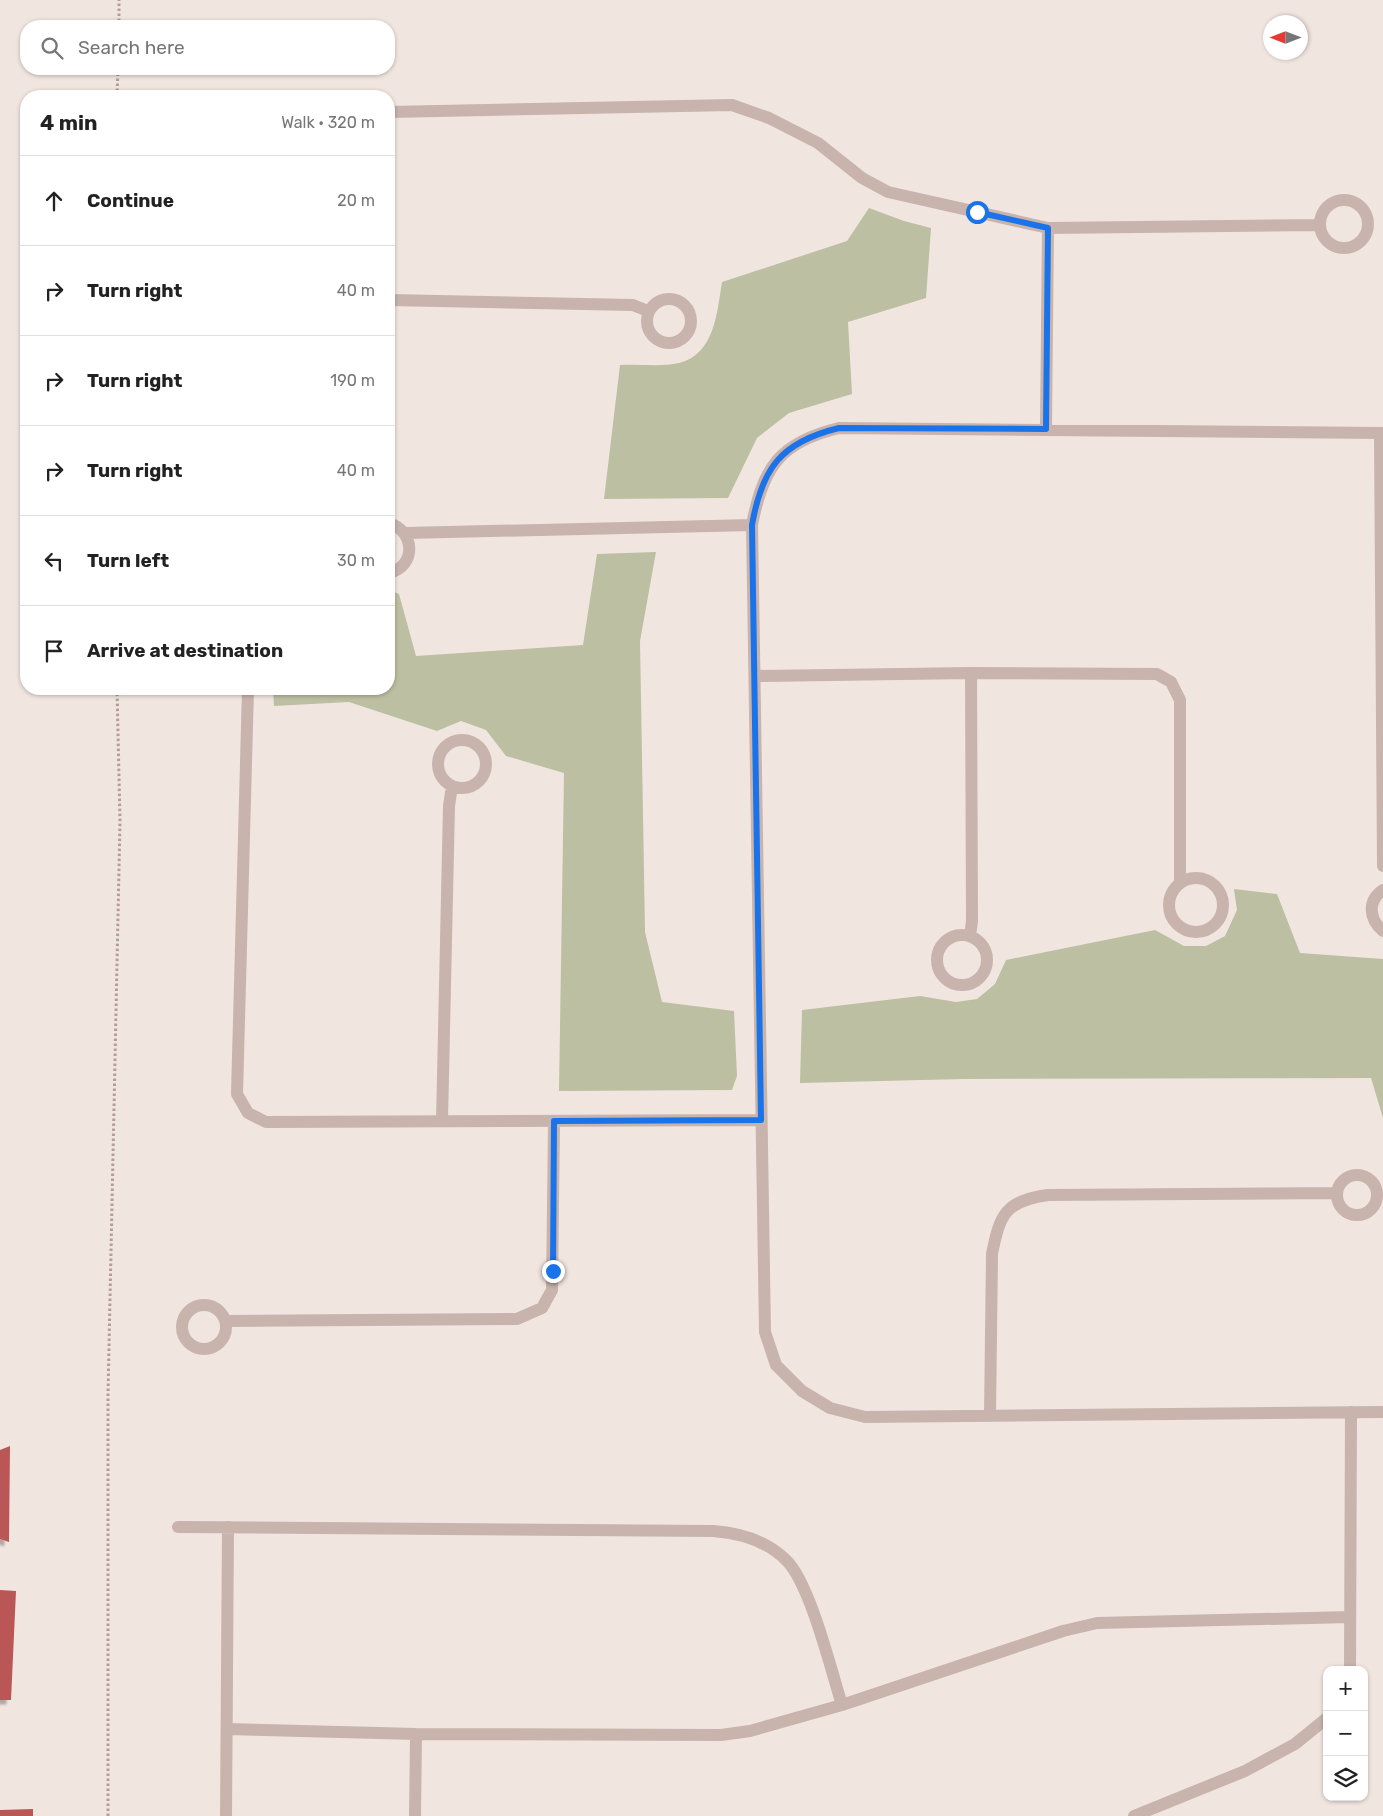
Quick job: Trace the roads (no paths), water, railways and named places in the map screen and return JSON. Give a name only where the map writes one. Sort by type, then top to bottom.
[{"type":"street","points":[[395,112],[732,105],[769,118],[818,143],[862,178],[888,192],[1048,228],[1319,225]]},
{"type":"street","points":[[1046,429],[1048,228]]},
{"type":"street","points":[[395,300],[633,306],[648,311]]},
{"type":"street","points":[[1383,866],[1381,433],[839,428],[811,435],[782,454],[764,479],[752,525],[764,1332],[776,1365],[802,1392],[830,1408],[865,1417],[1383,1412]]},
{"type":"street","points":[[395,525],[406,533],[410,544],[410,554],[405,564],[395,572]]},
{"type":"street","points":[[406,533],[752,525]]},
{"type":"street","points":[[755,676],[971,673],[1158,674],[1172,682],[1180,700],[1180,883],[1169,898],[1169,907],[1177,924],[1186,930],[1195,932],[1205,930],[1214,924],[1220,916],[1223,904],[1220,893],[1213,884],[1202,878],[1190,878],[1180,883]]},
{"type":"street","points":[[970,936],[972,921],[971,673]]},
{"type":"street","points":[[248,695],[237,1094],[248,1113],[266,1122],[761,1120]]},
{"type":"street","points":[[442,1121],[449,806],[452,786]]},
{"type":"street","points":[[1383,890],[1377,894],[1372,904],[1371,915],[1376,925],[1383,931]]},
{"type":"street","points":[[959,934],[970,936],[980,942],[986,953],[986,965],[982,976],[972,983],[962,985],[952,983],[943,977],[938,968],[937,958],[940,947],[948,938],[959,934]]},
{"type":"street","points":[[225,1321],[517,1319],[542,1308],[552,1290],[554,1121]]},
{"type":"street","points":[[990,1416],[992,1254],[996,1233],[1005,1212],[1025,1198],[1048,1195],[1337,1192]]},
{"type":"street","points":[[1350,1666],[1351,1412]]},
{"type":"street","points":[[178,1527],[713,1531],[741,1534],[765,1545],[787,1560],[804,1585],[842,1705]]},
{"type":"street","points":[[226,1816],[228,1527]]},
{"type":"street","points":[[227,1729],[416,1734],[722,1735],[750,1731],[842,1705],[1063,1631],[1097,1623],[1350,1617]]},
{"type":"street","points":[[1134,1816],[1245,1771],[1295,1744],[1323,1721]]},
{"type":"street","points":[[415,1816],[416,1734]]}]
